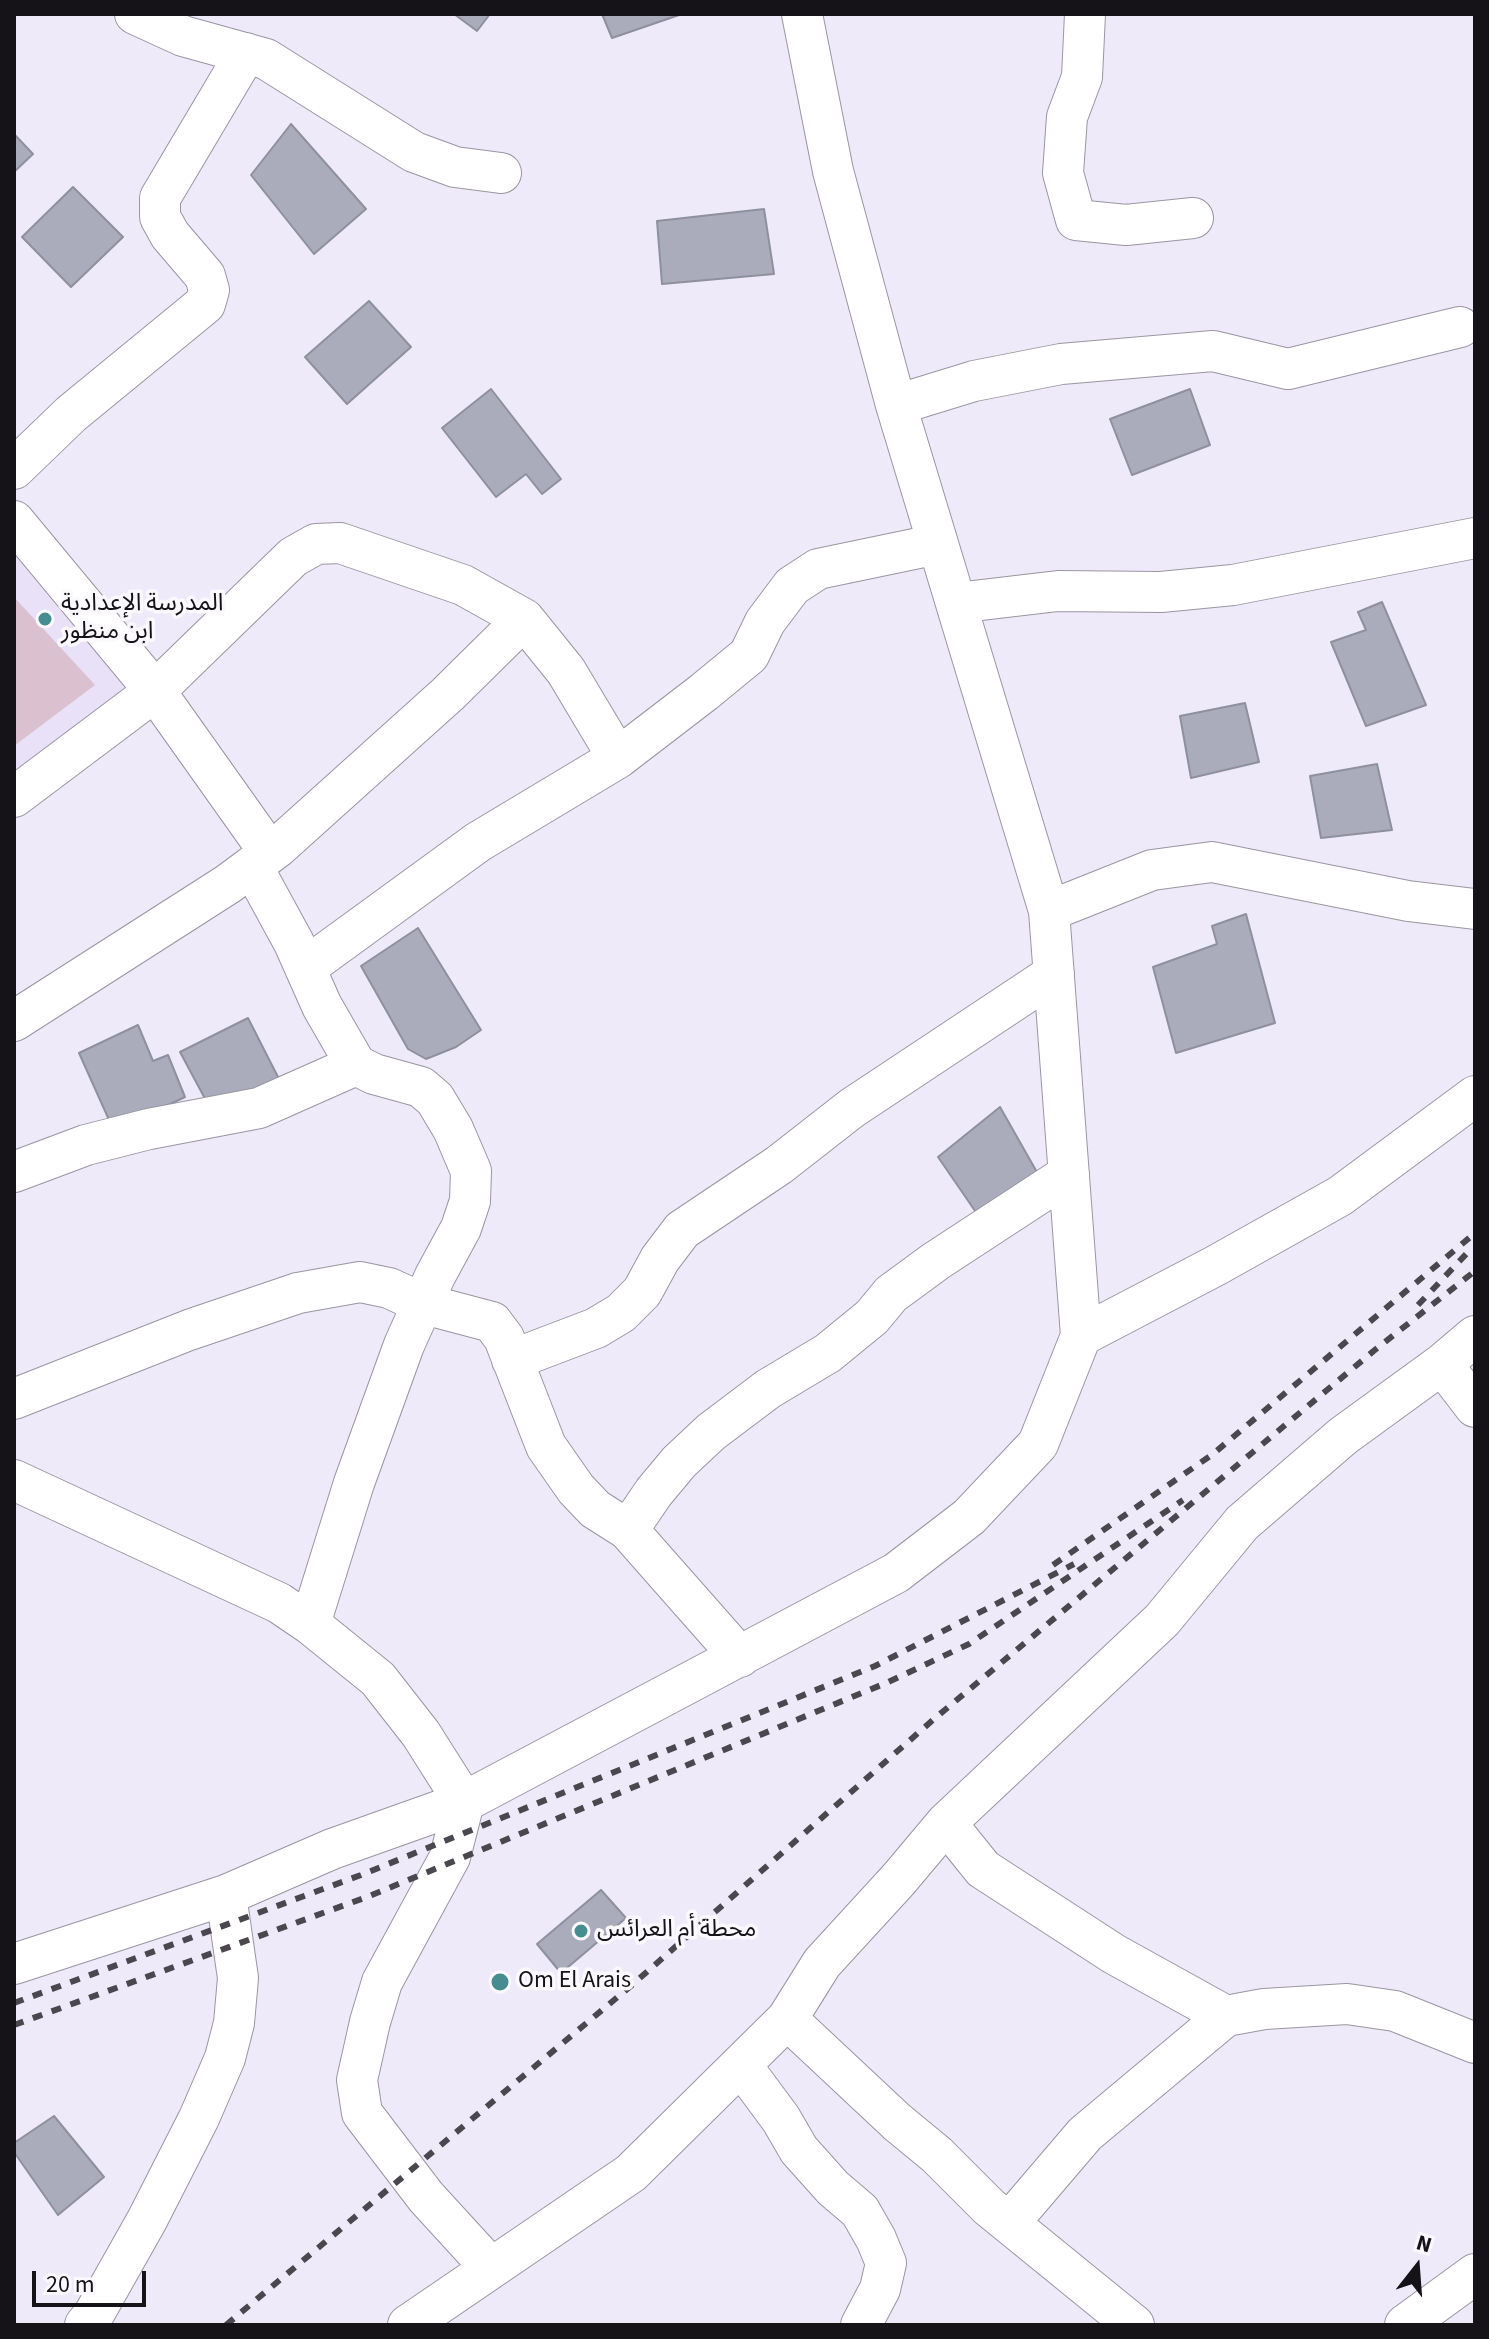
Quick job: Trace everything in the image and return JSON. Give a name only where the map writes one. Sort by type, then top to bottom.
[{"type":"street","points":[[135,14],[183,36],[266,59],[414,152],[455,167],[501,173]]},
{"type":"street","points":[[14,1964],[226,1895],[332,1849],[464,1802],[896,1573],[969,1517],[1038,1444],[1081,1336],[1049,911],[896,405],[833,171],[802,14]]},
{"type":"street","points":[[1085,14],[1082,77],[1067,117],[1063,173],[1076,220],[1126,225],[1193,218]]},
{"type":"street","points":[[14,469],[82,405],[205,304],[209,290],[205,276],[165,226],[160,217],[160,198],[246,53]]},
{"type":"street","points":[[896,405],[974,381],[1061,364],[1213,351],[1288,369],[1460,327]]},
{"type":"street","points":[[14,521],[155,691],[261,860],[322,1006],[356,1065],[374,1074],[421,1087],[435,1099],[453,1129],[471,1171],[470,1201],[461,1228],[404,1345],[354,1483],[310,1624]]},
{"type":"street","points":[[956,603],[1058,591],[1161,592],[1233,585],[1475,538]]},
{"type":"street","points":[[14,797],[155,691],[293,557],[316,544],[340,543],[372,552],[463,585],[524,619],[566,671],[618,758]]},
{"type":"street","points":[[305,968],[478,842],[618,758],[749,655],[765,622],[792,586],[818,569],[938,544]]},
{"type":"street","points":[[14,1021],[131,948],[261,860],[448,694],[524,619]]},
{"type":"street","points":[[1049,911],[1152,870],[1212,862],[1408,901],[1475,909]]},
{"type":"street","points":[[512,1360],[596,1328],[621,1313],[642,1292],[660,1259],[682,1230],[767,1174],[852,1108],[1054,974]]},
{"type":"street","points":[[14,1172],[86,1145],[149,1129],[259,1108],[356,1065]]},
{"type":"street","points":[[1081,1336],[1340,1196],[1475,1096]]},
{"type":"street","points":[[628,1530],[671,1472],[711,1432],[768,1389],[828,1353],[872,1317],[891,1294],[936,1261],[1069,1174]]},
{"type":"street","points":[[14,1399],[189,1330],[298,1293],[360,1282],[389,1288],[424,1304],[492,1322],[504,1338],[546,1446],[576,1489],[595,1509],[628,1530],[740,1657]]},
{"type":"street","points":[[408,2325],[631,2173],[787,2019],[822,1963],[946,1823],[1162,1620],[1242,1523],[1343,1436],[1475,1336]]},
{"type":"street","points":[[1442,1364],[1475,1407]]},
{"type":"street","points":[[14,1480],[279,1603],[310,1624],[378,1679],[421,1734],[464,1802],[450,1857],[382,1982],[357,2080],[362,2113],[426,2197],[491,2268]]},
{"type":"street","points":[[946,1823],[983,1869],[1114,1954],[1226,2016]]},
{"type":"street","points":[[85,2325],[147,2220],[199,2118],[225,2058],[234,2023],[238,1978],[226,1895]]},
{"type":"street","points":[[1009,2223],[1085,2134],[1226,2016],[1264,2009],[1347,2004],[1395,2011],[1475,2043]]},
{"type":"street","points":[[787,2019],[1009,2223],[1134,2325]]},
{"type":"street","points":[[741,2065],[781,2119],[799,2150],[833,2188],[860,2211],[876,2239],[886,2263],[880,2289],[861,2325]]},
{"type":"street","points":[[1405,2325],[1475,2274]]},
{"type":"shaded area","name":"المدرسة الإعدادية ابن منظور","points":[[14,546],[140,692],[14,782]]},
{"type":"shaded area","points":[[14,597],[95,685],[14,746]]},
{"type":"building","points":[[454,14],[490,14],[477,31]]},
{"type":"building","points":[[602,14],[682,14],[612,38]]},
{"type":"building","points":[[291,124],[366,209],[314,254],[251,175]]},
{"type":"building","points":[[14,134],[33,154],[14,172]]},
{"type":"building","points":[[73,187],[123,237],[71,287],[22,237]]},
{"type":"building","points":[[764,209],[774,274],[662,284],[657,221]]},
{"type":"building","points":[[369,301],[411,347],[347,404],[305,357]]},
{"type":"building","points":[[491,389],[561,479],[542,494],[526,474],[496,497],[442,428]]},
{"type":"building","points":[[1190,389],[1210,445],[1132,475],[1110,419]]},
{"type":"building","points":[[1382,602],[1426,705],[1366,726],[1331,642],[1366,630],[1358,612]]},
{"type":"building","points":[[1245,703],[1259,762],[1191,778],[1180,716]]},
{"type":"building","points":[[1377,764],[1392,830],[1321,838],[1310,776]]},
{"type":"building","points":[[1246,914],[1275,1023],[1176,1053],[1153,967],[1217,944],[1212,926]]},
{"type":"building","points":[[418,928],[481,1030],[456,1047],[426,1059],[408,1049],[361,966]]},
{"type":"building","points":[[248,1018],[279,1079],[210,1108],[180,1052]]},
{"type":"building","points":[[138,1025],[153,1061],[168,1055],[185,1097],[114,1131],[79,1053]]},
{"type":"building","points":[[1000,1107],[1042,1181],[982,1221],[938,1157]]},
{"type":"building","name":"محطة أم العرائس","points":[[601,1890],[626,1918],[561,1973],[537,1944]]},
{"type":"building","points":[[54,2116],[104,2177],[58,2215],[14,2152],[14,2143]]},
{"type":"railway","points":[[1053,1565],[1213,1454],[1475,1233]]},
{"type":"railway","points":[[1418,1305],[1470,1250]]},
{"type":"railway","points":[[226,2325],[632,1985],[934,1719],[1376,1349],[1475,1271]]},
{"type":"railway","points":[[14,2025],[367,1897],[886,1683],[969,1644],[1183,1500]]},
{"type":"railway","points":[[14,2003],[361,1875],[875,1666],[1074,1564]]},
{"type":"place","name":"المدرسة الإعدادية ابن منظور","points":[[45,619]]},
{"type":"place","name":"محطة أم العرائس","points":[[581,1931]]},
{"type":"place","name":"Om El Arais","points":[[500,1982]]}]
